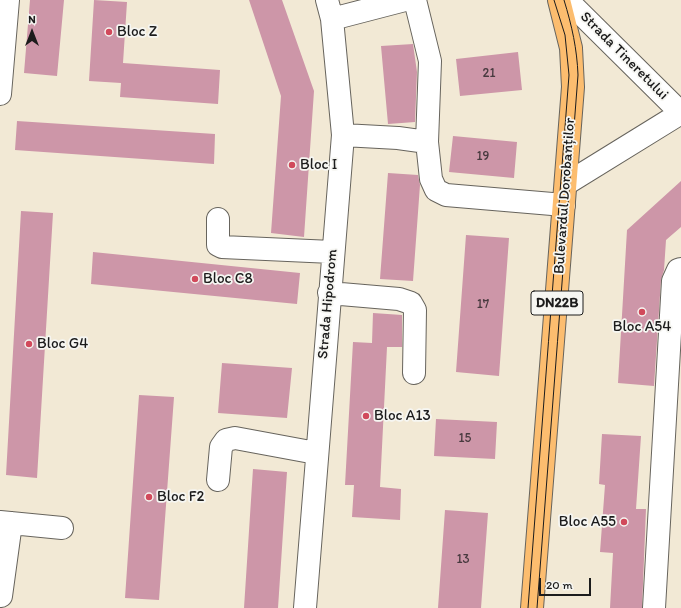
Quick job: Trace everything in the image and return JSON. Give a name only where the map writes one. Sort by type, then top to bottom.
[{"type":"main road","name":"Bulevardul Dorobanților","points":[[532,608],[573,87],[572,65],[567,28],[559,0]]},
{"type":"street","points":[[0,94],[8,0]]},
{"type":"street","points":[[330,10],[405,0]]},
{"type":"street","points":[[415,0],[430,61],[427,142],[431,179],[436,190],[446,195],[565,194],[681,113]]},
{"type":"street","name":"Strada Tineretului","points":[[567,0],[681,113]]},
{"type":"street","name":"Strada Hipodrom","points":[[304,608],[332,252],[343,135],[330,10]]},
{"type":"street","points":[[343,135],[398,138],[427,142]]},
{"type":"street","points":[[218,219],[218,244],[222,247],[332,252]]},
{"type":"street","points":[[654,608],[673,280],[678,270],[681,269]]},
{"type":"street","points":[[329,293],[399,299],[410,303],[415,310],[414,373]]},
{"type":"street","points":[[218,480],[221,447],[226,440],[235,438],[316,453]]},
{"type":"street","points":[[1,596],[5,523],[62,528]]},
{"type":"building","points":[[30,0],[64,0],[57,76],[24,73]]},
{"type":"building","name":"Bloc Z","points":[[94,0],[127,2],[123,63],[220,70],[218,104],[120,97],[121,83],[89,81]]},
{"type":"building","name":"Bloc I","points":[[249,0],[282,0],[314,91],[304,237],[271,233],[281,96]]},
{"type":"building","points":[[413,44],[417,72],[415,122],[388,124],[381,46]]},
{"type":"building","points":[[518,52],[522,90],[460,96],[456,59]]},
{"type":"building","points":[[17,121],[215,134],[214,164],[15,150]]},
{"type":"building","points":[[453,136],[517,142],[514,178],[449,172]]},
{"type":"building","points":[[388,173],[418,175],[420,185],[413,281],[380,279]]},
{"type":"building","name":"Bloc A54","points":[[681,181],[681,227],[666,240],[664,270],[661,280],[654,386],[618,383],[627,230]]},
{"type":"building","name":"Bloc G4","points":[[21,211],[53,213],[37,478],[6,475]]},
{"type":"building","points":[[466,235],[509,238],[499,376],[456,372]]},
{"type":"building","name":"Bloc C8","points":[[93,252],[300,273],[297,304],[91,284]]},
{"type":"building","name":"Bloc A13","points":[[373,313],[402,315],[402,347],[387,347],[380,487],[401,489],[400,520],[352,517],[354,485],[345,485],[353,342],[372,343]]},
{"type":"building","points":[[222,363],[292,368],[287,418],[218,413]]},
{"type":"building","name":"Bloc F2","points":[[139,395],[174,397],[159,600],[125,598]]},
{"type":"building","points":[[436,419],[497,422],[495,459],[434,456]]},
{"type":"building","name":"Bloc A55","points":[[602,434],[641,436],[636,509],[646,509],[642,608],[610,608],[613,553],[600,552],[605,485],[599,484]]},
{"type":"building","points":[[253,469],[287,472],[278,608],[244,608]]},
{"type":"building","points":[[445,510],[488,513],[481,608],[438,608]]},
{"type":"tram line","points":[[528,608],[569,75],[565,35],[554,0]]},
{"type":"tram line","points":[[537,608],[578,75],[574,38],[564,0]]},
{"type":"place","name":"Bloc Z","points":[[109,32]]},
{"type":"place","name":"Bloc I","points":[[292,165]]},
{"type":"place","name":"Bloc C8","points":[[195,279]]},
{"type":"place","name":"Bloc A54","points":[[642,312]]},
{"type":"place","name":"Bloc G4","points":[[29,344]]},
{"type":"place","name":"Bloc A13","points":[[366,416]]},
{"type":"place","name":"Bloc F2","points":[[149,497]]},
{"type":"place","name":"Bloc A55","points":[[624,522]]}]
